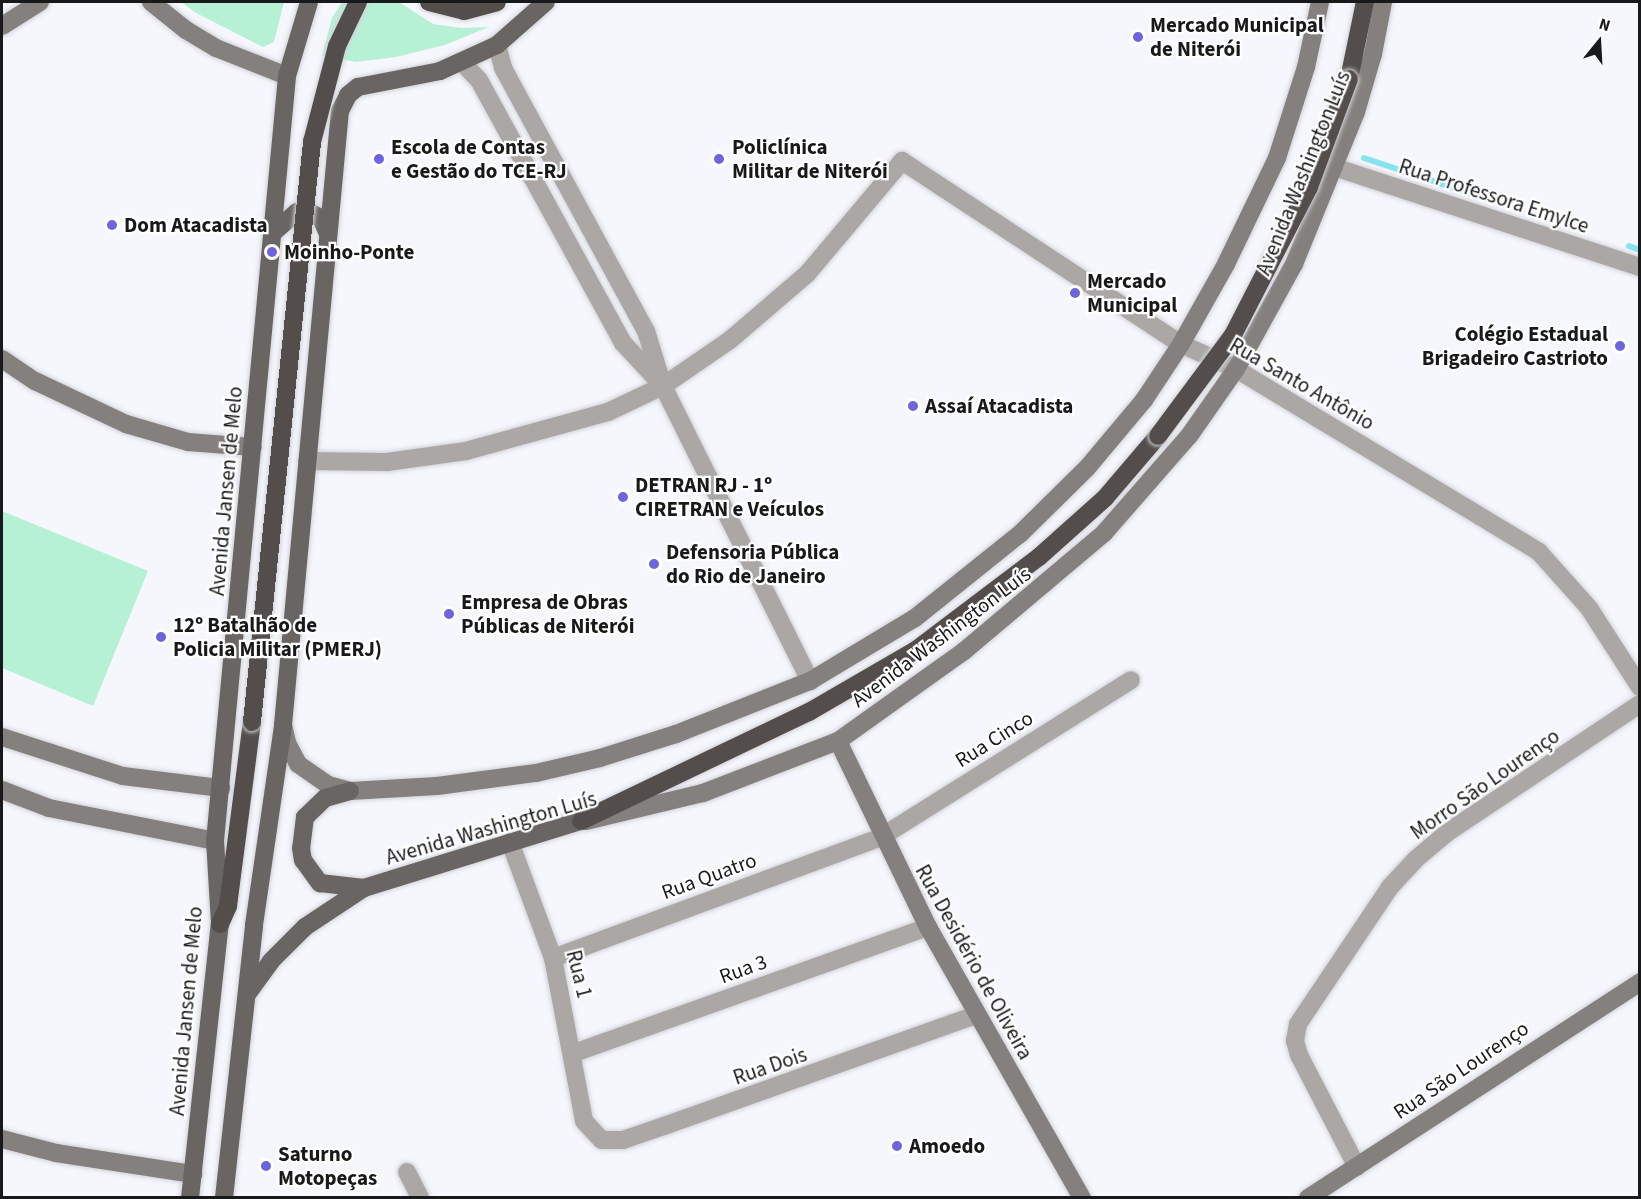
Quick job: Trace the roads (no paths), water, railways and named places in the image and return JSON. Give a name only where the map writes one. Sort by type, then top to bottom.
[{"type":"highway","points":[[220,924],[228,906],[252,722],[312,142],[337,46],[358,2]]},
{"type":"highway","points":[[429,2],[464,11],[497,2]]},
{"type":"highway","points":[[581,821],[809,712],[916,650],[1039,557],[1105,498],[1158,436],[1233,335],[1309,188],[1349,79],[1365,2]]},
{"type":"main road","name":"Avenida Jansen de Melo","points":[[190,1197],[220,924],[215,841],[275,231],[287,76],[309,2]]},
{"type":"main road","points":[[224,1197],[246,994],[283,725],[337,125],[344,100],[352,90],[462,62],[497,45],[546,2]]},
{"type":"main road","points":[[275,231],[297,212],[307,211],[321,218],[328,236]]},
{"type":"main road","points":[[350,791],[325,798],[305,817],[301,848],[303,860],[320,883],[363,888]]},
{"type":"main road","name":"Avenida Washington Luís","points":[[246,994],[271,961],[305,927],[363,888],[581,821]]},
{"type":"street","points":[[2,26],[40,2]]},
{"type":"street","points":[[151,2],[186,30],[216,48],[287,76]]},
{"type":"street","name":"Avenida Washington Luís","points":[[283,725],[286,743],[298,764],[328,785],[350,791],[470,782],[600,758],[676,734],[810,681],[915,618],[1020,534],[1087,468],[1144,400],[1181,344],[1226,264],[1276,158],[1306,67],[1320,2]]},
{"type":"street","name":"Avenida Washington Luís","points":[[581,821],[643,810],[703,793],[838,741],[964,651],[1104,533],[1160,472],[1236,369],[1294,264],[1334,167],[1373,54],[1383,2]]},
{"type":"street","points":[[497,45],[502,68],[646,331],[663,386],[810,681]]},
{"type":"street","points":[[462,62],[479,80],[623,344],[663,386]]},
{"type":"street","name":"Rua Santo Antônio","points":[[663,386],[730,339],[807,274],[902,161],[1181,344],[1236,369],[1539,552],[1589,608],[1640,687]]},
{"type":"street","name":"Rua Professora Emylce","points":[[1334,167],[1640,267]]},
{"type":"street","points":[[2,358],[35,381],[126,424],[189,442],[253,447]]},
{"type":"street","points":[[308,461],[387,462],[466,451],[608,412],[663,386]]},
{"type":"street","name":"Rua Cinco","points":[[881,837],[1131,680]]},
{"type":"street","name":"Morro São Lourenço","points":[[1357,1167],[1299,1055],[1294,1041],[1298,1024],[1390,887],[1416,859],[1448,832],[1640,705]]},
{"type":"street","points":[[2,736],[123,776],[221,788]]},
{"type":"street","name":"Rua Desidério de Oliveira","points":[[838,741],[881,837],[928,927],[976,1016],[1082,1197]]},
{"type":"street","points":[[2,790],[50,808],[215,841]]},
{"type":"street","name":"Rua Quatro","points":[[553,958],[881,837]]},
{"type":"street","name":"Rua 1","points":[[510,842],[553,958],[574,1053],[584,1121]]},
{"type":"street","name":"Rua 3","points":[[574,1053],[928,927]]},
{"type":"street","name":"Rua São Lourenço","points":[[1308,1197],[1640,982]]},
{"type":"street","name":"Rua Dois","points":[[584,1121],[602,1140],[623,1140],[976,1016]]},
{"type":"street","points":[[2,1139],[56,1153],[193,1174]]},
{"type":"street","points":[[407,1172],[420,1197]]},
{"type":"waterway","points":[[1364,158],[1487,199]]},
{"type":"waterway","points":[[1629,246],[1640,250]]},
{"type":"place","name":"Mercado Municipal de Niterói","points":[[1138,37]]},
{"type":"place","name":"Escola de Contas e Gestão do TCE-RJ","points":[[379,159]]},
{"type":"place","name":"Policlínica Militar de Niterói","points":[[719,159]]},
{"type":"place","name":"Dom Atacadista","points":[[112,225]]},
{"type":"place","name":"Moinho-Ponte","points":[[272,252]]},
{"type":"place","name":"Mercado Municipal","points":[[1075,293]]},
{"type":"place","name":"Colégio Estadual Brigadeiro Castrioto","points":[[1620,346]]},
{"type":"place","name":"Assaí Atacadista","points":[[913,406]]},
{"type":"place","name":"DETRAN RJ - 1º CIRETRAN e Veículos","points":[[623,497]]},
{"type":"place","name":"Defensoria Pública do Rio de Janeiro","points":[[654,564]]},
{"type":"place","name":"Empresa de Obras Públicas de Niterói","points":[[449,614]]},
{"type":"place","name":"12º Batalhão de Policia Militar (PMERJ)","points":[[161,637]]},
{"type":"place","name":"Amoedo","points":[[897,1146]]},
{"type":"place","name":"Saturno Motopeças","points":[[266,1166]]}]
